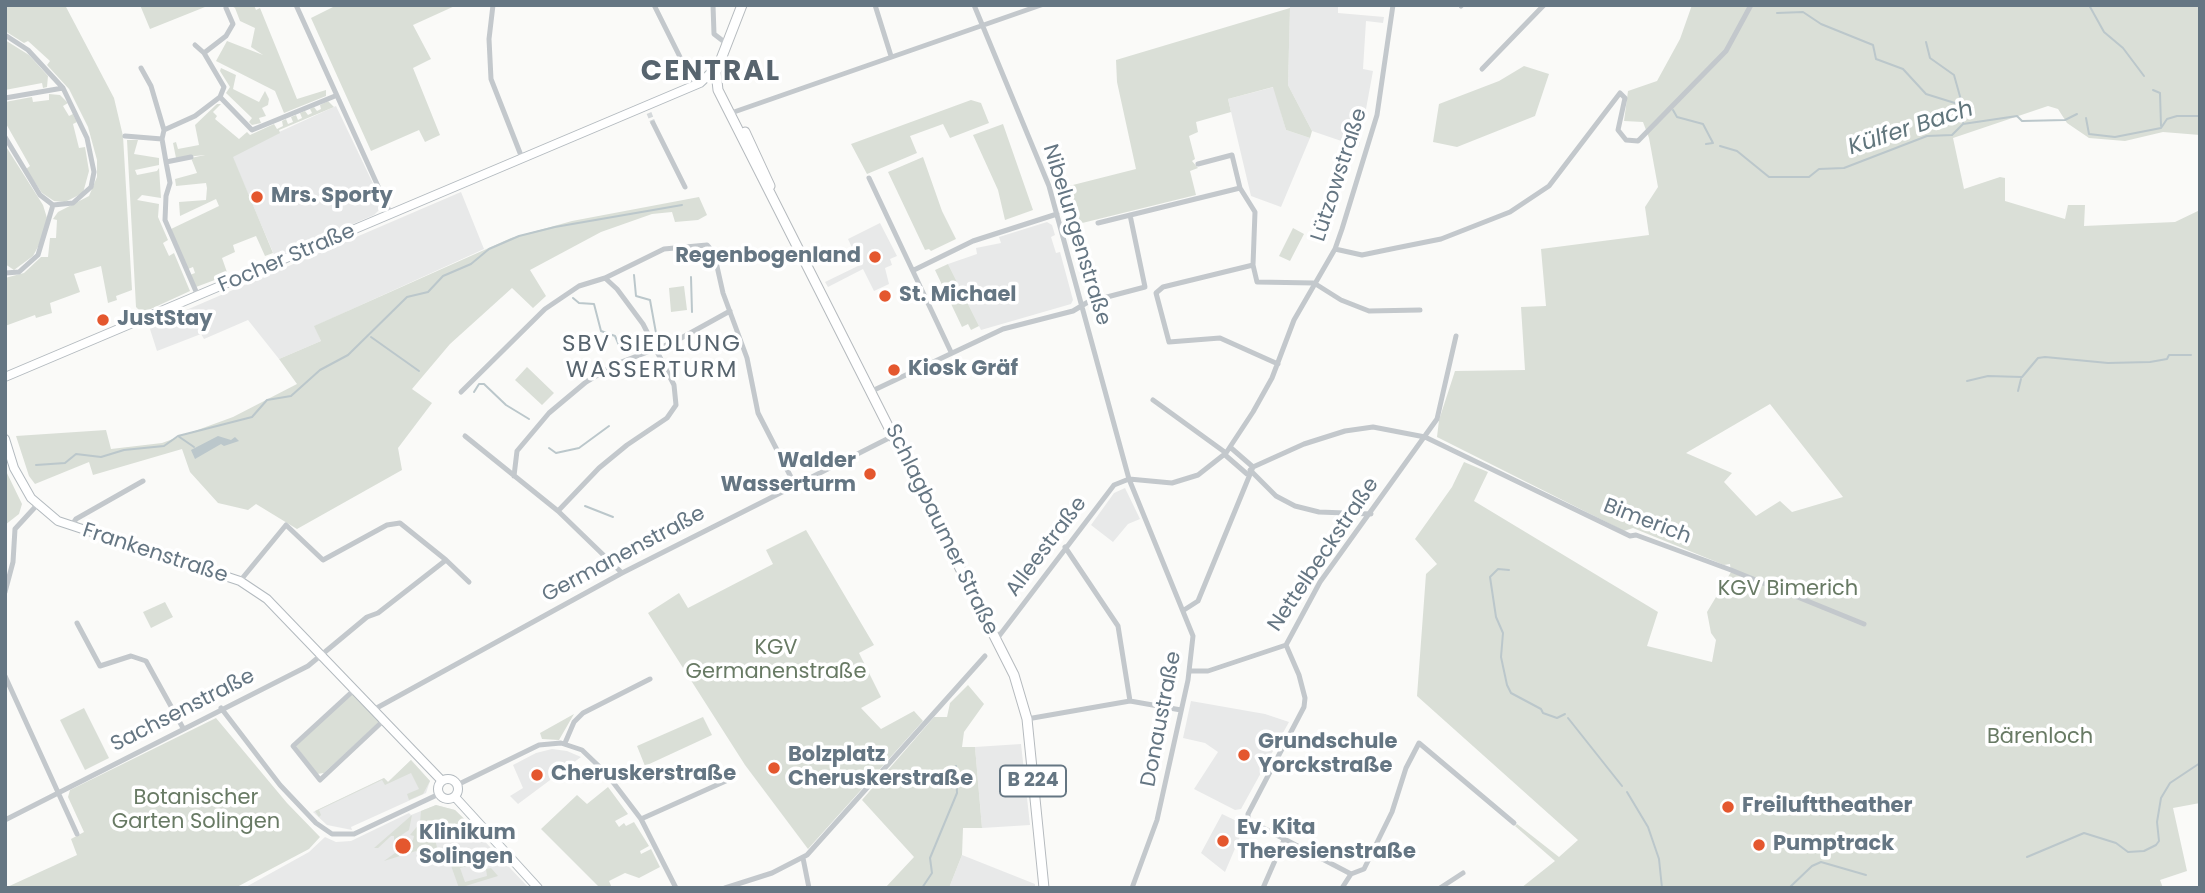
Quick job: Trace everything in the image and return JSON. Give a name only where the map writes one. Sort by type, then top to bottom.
[{"type":"main road","points":[[697,84],[716,86],[718,66],[742,5]]},
{"type":"main road","name":"Focher Straße","points":[[5,377],[522,158],[647,109],[697,84],[718,66]]},
{"type":"main road","name":"Schlagbaumer Straße","points":[[718,66],[725,94]]},
{"type":"main road","name":"Schlagbaumer Straße","points":[[716,86],[756,169],[772,192]]},
{"type":"main road","name":"Schlagbaumer Straße","points":[[716,86],[739,110],[772,192],[1018,686],[1027,719],[1044,888]]},
{"type":"main road","name":"Frankenstraße","points":[[5,439],[21,482],[37,505],[71,527],[240,580],[267,599],[442,781]]},
{"type":"main road","points":[[450,779],[457,785],[455,797],[446,799],[439,794],[442,781],[450,779]]},
{"type":"main road","points":[[455,797],[538,888]]},
{"type":"street","points":[[296,5],[391,215]]},
{"type":"street","points":[[493,5],[489,39],[491,79],[522,158]]},
{"type":"street","points":[[654,5],[697,84]]},
{"type":"street","points":[[713,5],[715,34],[727,44]]},
{"type":"street","points":[[875,5],[891,56]]},
{"type":"street","name":"Nibelungenstraße","points":[[974,5],[1031,139],[1057,214],[1129,479]]},
{"type":"street","points":[[739,110],[1041,5]]},
{"type":"street","name":"Lützowstraße","points":[[1129,479],[1183,481],[1207,469],[1227,451],[1259,403],[1278,364],[1294,320],[1335,248],[1377,115],[1393,5]]},
{"type":"street","points":[[1482,69],[1544,5]]},
{"type":"street","points":[[1335,248],[1362,255],[1441,239],[1510,212],[1549,186],[1617,94],[1623,94],[1625,98],[1618,130],[1626,140],[1638,141],[1726,51],[1751,5]]},
{"type":"street","points":[[204,53],[226,36],[233,24],[226,8]]},
{"type":"street","points":[[5,35],[28,50],[62,88],[83,129],[94,172],[91,187],[83,197],[70,204],[53,205],[40,195],[5,137]]},
{"type":"street","points":[[164,130],[195,117],[220,97],[224,87],[204,53],[195,46]]},
{"type":"street","points":[[141,68],[151,86],[164,130],[162,139],[170,183],[166,196],[166,225],[198,296]]},
{"type":"street","points":[[5,98],[62,88]]},
{"type":"street","points":[[220,97],[252,130],[335,96]]},
{"type":"street","points":[[653,123],[685,187]]},
{"type":"street","points":[[125,136],[162,139]]},
{"type":"street","points":[[1198,164],[1232,155],[1240,188],[1255,212],[1253,265],[1257,282],[1260,284],[1314,284],[1340,300],[1369,311],[1420,310]]},
{"type":"street","points":[[166,162],[191,157]]},
{"type":"street","points":[[869,178],[951,352]]},
{"type":"street","points":[[1098,223],[1240,188]]},
{"type":"street","points":[[5,273],[19,272],[38,255],[53,205]]},
{"type":"street","points":[[914,270],[973,241],[1057,214]]},
{"type":"street","points":[[872,391],[1003,329],[1073,311],[1145,287],[1130,215]]},
{"type":"street","points":[[461,392],[555,302],[579,286],[605,278],[658,251],[692,244],[707,245],[714,253],[730,311],[747,358],[758,413],[795,485]]},
{"type":"street","points":[[1253,265],[1159,288],[1156,293],[1170,342],[1220,338],[1278,364]]},
{"type":"street","points":[[558,512],[599,468],[671,414],[676,394],[656,349],[632,307],[605,278]]},
{"type":"street","points":[[514,476],[517,451],[549,413],[606,369],[656,349],[730,311]]},
{"type":"street","name":"Nettelbeckstraße","points":[[1189,671],[1209,671],[1286,645],[1315,590],[1437,419],[1456,336]]},
{"type":"street","points":[[1153,400],[1227,451],[1276,496],[1295,506],[1320,512],[1371,514]]},
{"type":"street","name":"Bimerich","points":[[1250,470],[1304,444],[1360,428],[1379,428],[1425,437],[1630,536],[1731,570],[1864,624]]},
{"type":"street","points":[[465,436],[558,512],[622,573]]},
{"type":"street","name":"Germanenstraße","points":[[373,710],[622,573],[894,436]]},
{"type":"street","points":[[1184,610],[1198,601],[1250,470]]},
{"type":"street","name":"Alleestraße","points":[[996,640],[1110,489],[1129,479]]},
{"type":"street","name":"Donaustraße","points":[[1129,479],[1193,636],[1189,671],[1157,820],[1132,888]]},
{"type":"street","name":"Frankenstraße","points":[[71,527],[76,519],[143,481]]},
{"type":"street","points":[[5,592],[13,562],[15,529],[37,505]]},
{"type":"street","name":"Frankenstraße","points":[[240,580],[286,525],[323,560],[387,525],[400,523],[446,560]]},
{"type":"street","points":[[1065,547],[1118,626],[1130,701]]},
{"type":"street","points":[[322,656],[358,624],[446,560],[469,582]]},
{"type":"street","points":[[77,623],[100,666],[131,656],[146,661],[183,728]]},
{"type":"street","points":[[1286,645],[1302,686],[1304,707],[1248,814],[1248,820],[1351,874]]},
{"type":"street","name":"Sachsenstraße","points":[[5,820],[308,666],[322,656]]},
{"type":"street","points":[[725,888],[772,873],[803,858],[985,656]]},
{"type":"street","points":[[5,676],[77,835]]},
{"type":"street","points":[[565,743],[574,722],[583,713],[650,678]]},
{"type":"street","points":[[354,690],[293,746],[320,780],[383,721]]},
{"type":"street","points":[[1027,719],[1130,701],[1181,710]]},
{"type":"street","points":[[221,708],[280,785],[317,823],[332,834],[354,834],[439,794]]},
{"type":"street","points":[[457,785],[539,745],[565,743],[590,755],[641,819],[676,888]]},
{"type":"street","points":[[1342,888],[1351,874],[1364,869],[1392,811],[1406,768],[1419,743],[1514,823]]},
{"type":"street","points":[[641,819],[728,780]]},
{"type":"street","points":[[1263,888],[1284,840]]},
{"type":"street","points":[[803,858],[809,888]]},
{"type":"street","points":[[1440,888],[1463,873]]},
{"type":"shaded area","points":[[1290,5],[1338,5],[1338,13],[1384,17],[1383,23],[1366,21],[1363,69],[1373,71],[1359,147],[1312,131],[1288,85]]},
{"type":"shaded area","points":[[1274,87],[1286,130],[1310,138],[1281,207],[1251,196],[1228,99]]},
{"type":"shaded area","points":[[336,106],[379,196],[379,210],[374,215],[275,257],[231,154]]},
{"type":"shaded area","points":[[461,192],[484,249],[315,326],[321,341],[279,359],[248,320],[204,339],[201,334],[157,351],[149,326]]},
{"type":"shaded area","points":[[1047,222],[1052,225],[1055,235],[1051,237],[1056,253],[1060,252],[1073,300],[1071,304],[981,330],[948,264],[977,254],[976,248],[1001,243],[999,237]]},
{"type":"shaded area","name":"Regenbogenland","points":[[880,223],[897,256],[890,259],[892,265],[885,268],[889,284],[874,291],[863,269],[828,287],[825,282],[860,265],[848,239]]},
{"type":"shaded area","points":[[218,436],[231,440],[235,437],[239,441],[224,446],[221,444],[195,459],[191,450]]},
{"type":"shaded area","points":[[1125,488],[1140,519],[1128,524],[1113,542],[1091,525],[1114,493]]},
{"type":"shaded area","name":"Grundschule Yorckstraße","points":[[1191,701],[1265,714],[1289,722],[1241,809],[1235,810],[1194,789],[1218,752],[1205,743],[1183,738]]},
{"type":"shaded area","points":[[1021,744],[1030,825],[982,828],[975,747]]},
{"type":"shaded area","name":"Cheruskerstraße","points":[[552,749],[581,757],[518,804],[510,796],[523,788],[513,765],[536,753]]},
{"type":"shaded area","points":[[411,760],[430,781],[426,793],[351,827],[352,830],[327,825],[313,812],[384,778],[388,782]]},
{"type":"shaded area","name":"Klinikum Solingen","points":[[436,805],[455,810],[529,888],[244,888],[309,852],[325,837],[336,842],[351,841],[409,813],[411,815]]},
{"type":"shaded area","name":"Ev. Kita Theresienstraße","points":[[1222,814],[1245,825],[1225,872],[1201,853]]},
{"type":"shaded area","points":[[962,855],[1035,884],[1035,888],[949,888]]},
{"type":"green space","points":[[5,5],[65,5],[114,98],[123,136],[132,290],[116,296],[117,300],[108,303],[101,266],[74,274],[80,292],[50,303],[52,313],[36,318],[35,315],[5,326],[5,278],[24,273],[41,257],[48,257],[50,238],[56,238],[57,220],[53,219],[58,212],[89,196],[97,177],[97,160],[88,127],[69,89],[47,65],[50,61],[28,41],[24,43],[5,31]]},
{"type":"green space","points":[[140,5],[210,5],[150,29]]},
{"type":"green space","points":[[230,5],[254,5],[256,10],[260,8],[297,99],[326,90],[326,96],[284,113],[275,91],[216,61],[227,41],[263,55],[251,47],[255,28],[240,21],[235,8]]},
{"type":"green space","points":[[337,5],[457,5],[413,25],[431,59],[413,68],[440,135],[425,142],[419,130],[371,151],[311,18]]},
{"type":"green space","points":[[1692,5],[2200,5],[2200,135],[2163,132],[2125,141],[2089,138],[2067,123],[2058,109],[2048,106],[1953,138],[1964,189],[2000,177],[2005,178],[2005,201],[2065,219],[2068,205],[2085,205],[2084,226],[2175,222],[2200,210],[2200,803],[2173,808],[2187,871],[2160,880],[2163,888],[1521,888],[1555,861],[1515,826],[1517,824],[1559,857],[1578,840],[1417,696],[1426,574],[1437,564],[1415,539],[1452,487],[1464,462],[1488,472],[1474,501],[1658,612],[1647,646],[1712,662],[1716,640],[1711,633],[1707,612],[1731,572],[1730,564],[1724,565],[1633,528],[1624,531],[1437,437],[1439,420],[1455,371],[1525,370],[1521,307],[1546,306],[1541,249],[1649,235],[1645,207],[1658,187],[1649,138],[1643,122],[1624,121],[1628,91],[1657,81],[1680,39]],"holes":[[[1770,404],[1843,497],[1792,512],[1780,501],[1756,516],[1724,482],[1732,473],[1686,453]]]},
{"type":"green space","points":[[1290,8],[1288,85],[1312,131],[1310,138],[1286,130],[1273,87],[1228,99],[1231,112],[1196,122],[1198,132],[1189,136],[1195,159],[1192,161],[1198,168],[1190,171],[1196,195],[1066,227],[1057,189],[1136,169],[1117,82],[1116,60]]},
{"type":"green space","points":[[5,40],[29,55],[48,76],[47,87],[43,88],[42,83],[5,90]]},
{"type":"green space","points":[[1524,66],[1549,74],[1535,116],[1457,147],[1433,142],[1439,104],[1499,81]]},
{"type":"green space","points":[[221,68],[236,75],[233,89],[259,102],[265,91],[269,99],[268,105],[262,108],[266,116],[259,118],[261,123],[252,125],[249,122],[252,118],[226,93],[230,87],[220,71]]},
{"type":"green space","points":[[49,94],[60,95],[68,103],[63,106],[69,116],[73,114],[77,122],[73,124],[79,148],[85,147],[89,171],[83,193],[65,202],[54,201],[42,193],[26,169],[30,166],[5,122],[5,102],[32,97],[33,102],[49,100]]},
{"type":"green space","points":[[971,100],[981,103],[989,123],[950,138],[943,124],[910,136],[917,153],[867,174],[851,144]]},
{"type":"green space","points":[[328,101],[334,107],[279,130],[280,133],[233,157],[273,253],[265,256],[256,236],[233,245],[235,252],[222,258],[228,275],[196,287],[190,275],[195,273],[193,267],[188,269],[171,229],[219,206],[216,199],[180,216],[179,202],[206,200],[207,188],[206,183],[176,186],[175,179],[197,173],[191,158],[205,155],[176,158],[173,143],[176,142],[178,149],[199,145],[195,125],[217,104],[221,104],[213,112],[217,116],[215,119],[239,139],[247,132],[250,135],[274,124],[277,129],[283,126],[282,121],[286,119],[288,124],[293,122],[291,117],[296,115],[298,120],[302,118],[300,113],[305,111],[308,115],[312,113],[310,109],[314,107],[317,111],[321,109],[320,105]]},
{"type":"green space","points":[[1003,124],[1033,210],[1005,220],[998,190],[973,135]]},
{"type":"green space","points":[[127,140],[138,140],[134,154],[159,158],[159,165],[135,170],[137,175],[157,171],[159,168],[161,198],[142,195],[137,200],[159,204],[158,217],[168,240],[163,243],[169,256],[174,253],[190,291],[142,313],[136,307]]},
{"type":"green space","points":[[5,145],[43,205],[47,218],[33,256],[14,270],[5,264]]},
{"type":"green space","points":[[923,157],[942,211],[956,239],[931,251],[925,250],[888,172]]},
{"type":"green space","points":[[699,197],[707,215],[698,220],[675,222],[672,212],[652,214],[601,232],[530,270],[546,296],[533,308],[512,288],[450,344],[412,389],[432,403],[398,448],[402,470],[297,529],[256,504],[248,510],[218,503],[190,472],[182,449],[93,475],[89,462],[35,484],[29,476],[16,436],[106,430],[111,449],[162,443],[233,417],[297,384],[279,359],[321,341],[314,326],[511,238],[572,221]]},
{"type":"green space","points":[[1293,228],[1304,234],[1290,261],[1279,256]]},
{"type":"green space","points":[[948,264],[979,326],[971,330],[968,324],[962,327],[935,270]]},
{"type":"green space","points":[[684,286],[687,310],[671,312],[669,288]]},
{"type":"green space","points":[[527,367],[554,393],[542,405],[515,380]]},
{"type":"green space","points":[[5,469],[22,504],[19,514],[5,525]]},
{"type":"green space","name":"KGV Germanenstraße","points":[[806,530],[874,645],[859,653],[881,697],[861,708],[881,729],[914,711],[923,721],[808,849],[745,765],[648,613],[679,593],[688,608],[773,564],[766,550]]},
{"type":"green space","points":[[165,602],[173,617],[151,628],[143,612]]},
{"type":"green space","points":[[968,685],[984,704],[964,732],[962,747],[975,747],[982,828],[963,828],[962,855],[949,888],[885,888],[914,857],[862,800],[934,717],[947,717],[950,703]]},
{"type":"green space","points":[[352,693],[379,722],[324,773],[317,774],[296,746]]},
{"type":"green space","points":[[84,708],[109,758],[85,770],[60,720]]},
{"type":"green space","points":[[574,714],[559,740],[542,739],[540,733]]},
{"type":"green space","points":[[703,717],[712,735],[645,766],[637,746]]},
{"type":"green space","name":"Botanischer Garten Solingen","points":[[216,718],[287,803],[320,837],[309,849],[235,888],[5,888],[77,855],[71,839],[84,832],[68,797],[70,790]]},
{"type":"green space","points":[[411,760],[430,781],[423,794],[409,800],[407,794],[419,789],[411,773],[385,785],[382,780],[319,810],[319,817],[315,811],[384,778],[388,782]]},
{"type":"green space","points":[[608,787],[628,814],[615,821],[619,827],[624,823],[626,826],[634,822],[649,846],[640,851],[641,854],[651,849],[660,867],[639,878],[625,873],[609,881],[612,888],[600,888],[541,829],[577,795],[587,804]]},
{"type":"green space","points":[[436,805],[455,810],[476,830],[459,837],[457,832],[435,840],[439,854],[454,850],[450,857],[456,856],[460,866],[479,860],[480,855],[488,864],[484,866],[482,862],[460,868],[465,882],[487,876],[486,869],[491,868],[498,876],[459,888],[449,860],[434,864],[432,857],[420,861],[416,851],[384,861],[413,840],[414,836],[410,835],[420,823],[421,811]]},
{"type":"green space","points":[[412,815],[409,830],[394,840],[394,836],[391,836],[378,848],[374,848]]},
{"type":"waterway","points":[[2089,5],[2104,32],[2123,48],[2144,76]]},
{"type":"waterway","points":[[1777,13],[1803,12],[1821,24],[1873,45],[1876,59],[1903,69],[1926,94],[1958,104],[1963,122]]},
{"type":"waterway","points":[[1926,42],[1930,58],[1954,75],[1961,100],[1959,103]]},
{"type":"waterway","points":[[2153,90],[2160,93],[2161,126]]},
{"type":"waterway","name":"Külfer Bach","points":[[1673,110],[1677,117],[1703,124],[1713,143],[1706,144]]},
{"type":"waterway","name":"Külfer Bach","points":[[1720,146],[1737,151],[1769,177],[1809,177],[1819,169],[1844,168],[1927,136],[1952,135],[1963,124],[2017,116],[2022,121],[2065,120],[2077,114]]},
{"type":"waterway","name":"Külfer Bach","points":[[2086,118],[2089,134],[2115,137],[2161,128],[2167,119],[2177,116],[2200,116]]},
{"type":"waterway","points":[[36,465],[65,463],[76,454],[101,457],[124,450],[164,446],[178,436],[252,417],[267,400],[291,396],[320,370],[348,355],[407,297],[428,292],[443,276],[471,264],[489,249],[519,236],[555,227],[682,205]]},
{"type":"waterway","points":[[634,275],[636,296],[650,300],[656,333]]},
{"type":"waterway","points":[[691,277],[692,312]]},
{"type":"waterway","points":[[573,298],[579,303],[594,304],[601,331],[615,336],[622,352]]},
{"type":"waterway","points":[[371,337],[419,371]]},
{"type":"waterway","points":[[1967,381],[1988,376],[2022,377],[2038,358],[2045,357],[2108,363],[2150,362],[2167,359],[2169,355],[2191,355]]},
{"type":"waterway","points":[[2018,391],[2021,379]]},
{"type":"waterway","points":[[474,392],[479,384],[484,384],[506,405],[529,419]]},
{"type":"waterway","points":[[549,448],[556,453],[579,448],[609,426]]},
{"type":"waterway","points":[[178,436],[194,447]]},
{"type":"waterway","points":[[585,506],[613,517]]},
{"type":"waterway","points":[[1509,570],[1498,569],[1490,577],[1496,617],[1503,633],[1501,657],[1507,685],[1511,693],[1541,709],[1543,713],[1557,718],[1565,714]]},
{"type":"waterway","points":[[1568,718],[1622,786]]},
{"type":"waterway","points":[[2027,857],[2084,833],[2116,843],[2128,852],[2144,851],[2156,845],[2159,841],[2157,822],[2161,798],[2170,783],[2200,763]]},
{"type":"waterway","points":[[922,888],[932,873],[930,858],[957,793],[956,766]]},
{"type":"waterway","points":[[1627,792],[1648,827],[1659,859],[1662,888]]},
{"type":"waterway","points":[[1789,888],[1812,866],[1821,862],[1866,875]]},
{"type":"tunnel","points":[[649,113],[653,123]]},
{"type":"place","name":"Mrs. Sporty","points":[[257,197]]},
{"type":"place","name":"Regenbogenland","points":[[875,257]]},
{"type":"place","name":"St. Michael","points":[[885,296]]},
{"type":"place","name":"JustStay","points":[[103,320]]},
{"type":"place","name":"Kiosk Gräf","points":[[894,370]]},
{"type":"place","name":"Walder Wasserturm","points":[[870,474]]},
{"type":"place","name":"Grundschule Yorckstraße","points":[[1244,755]]},
{"type":"place","name":"Bolzplatz Cheruskerstraße","points":[[774,768]]},
{"type":"place","name":"Cheruskerstraße","points":[[537,775]]},
{"type":"place","name":"Freilufttheather","points":[[1728,807]]},
{"type":"place","name":"Ev. Kita Theresienstraße","points":[[1223,841]]},
{"type":"place","name":"Pumptrack","points":[[1759,845]]},
{"type":"place","name":"Klinikum Solingen","points":[[403,846]]},
{"type":"district","name":"CENTRAL","points":[[711,73]]},
{"type":"district","name":"SBV SIEDLUNG WASSERTURM","points":[[652,358]]},
{"type":"park label","name":"KGV Bimerich","points":[[1788,590]]},
{"type":"park label","name":"Bärenloch","points":[[2040,738]]}]
